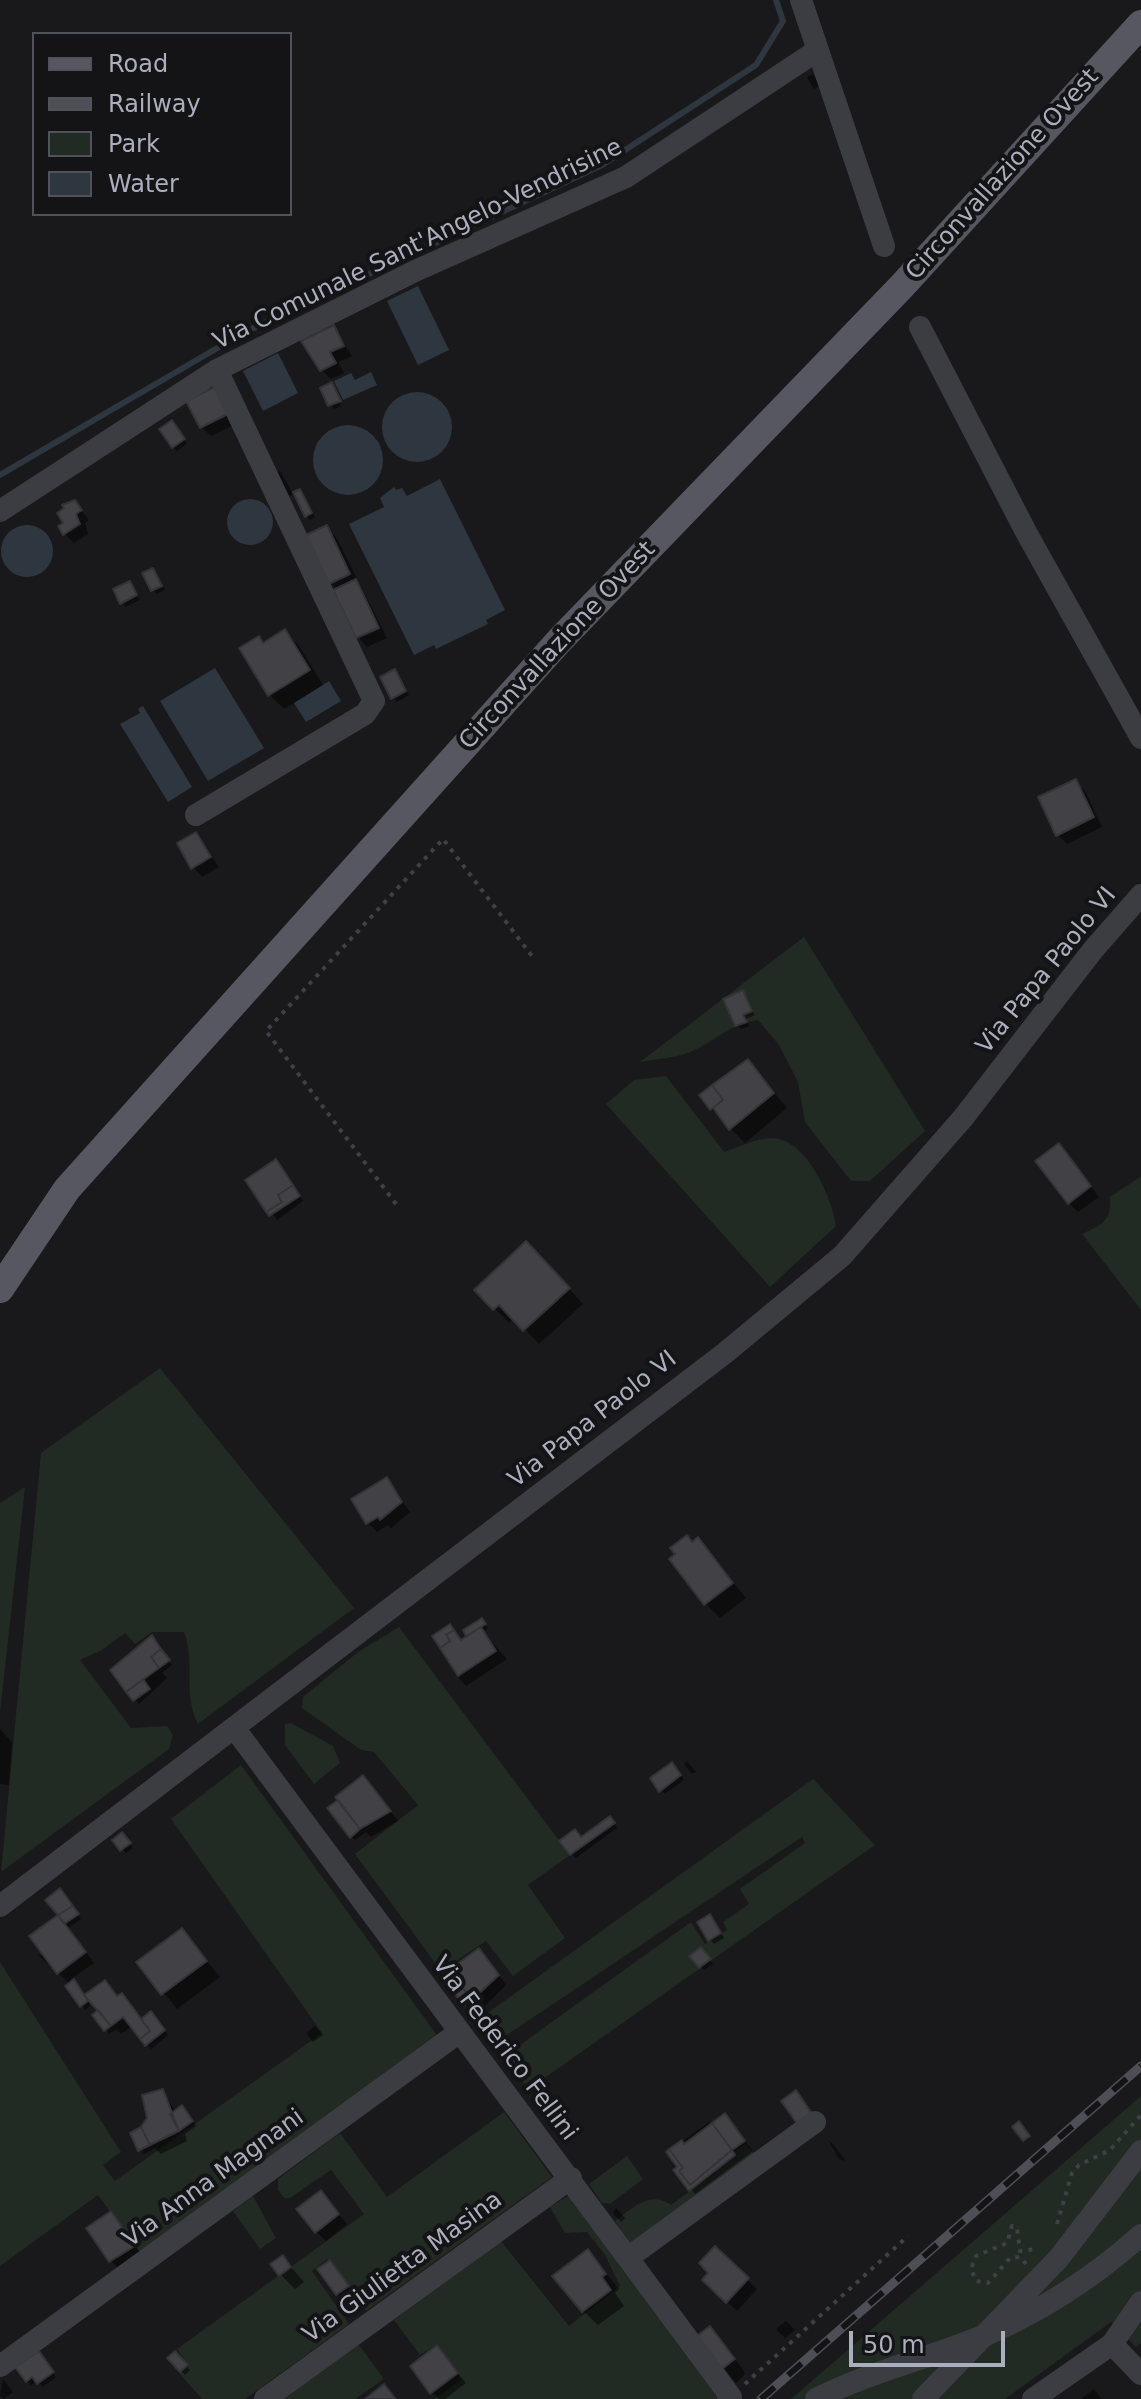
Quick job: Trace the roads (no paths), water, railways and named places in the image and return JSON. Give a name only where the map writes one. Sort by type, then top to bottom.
[{"type":"main road","name":"Circonvallazione Ovest","points":[[0,1289],[67,1189],[538,665],[902,286],[1141,24]]},
{"type":"street","points":[[801,0],[884,246]]},
{"type":"street","name":"Via Comunale Sant'Angelo-Vendrisine","points":[[0,511],[217,370],[415,271],[626,177],[818,50]]},
{"type":"street","points":[[920,327],[1026,532],[1141,738]]},
{"type":"street","points":[[196,815],[365,714],[374,701],[217,370]]},
{"type":"street","name":"Via Papa Paolo VI","points":[[0,1906],[725,1353],[842,1256],[963,1118],[1093,950],[1141,895]]},
{"type":"street","name":"Via Federico Fellini","points":[[235,1729],[458,2033],[571,2178],[730,2398]]},
{"type":"street","name":"Via Anna Magnani","points":[[0,2366],[458,2033]]},
{"type":"street","points":[[629,2257],[815,2122]]},
{"type":"street","points":[[923,2399],[1059,2258],[1141,2151]]},
{"type":"street","name":"Via Giulietta Masina","points":[[265,2399],[571,2178]]},
{"type":"street","points":[[816,2399],[866,2376],[986,2334],[1072,2290],[1141,2235]]},
{"type":"street","points":[[1033,2399],[1112,2344],[1141,2302]]},
{"type":"street","points":[[1112,2344],[1141,2374]]},
{"type":"water","points":[[418,286],[449,350],[418,365],[387,301]]},
{"type":"water","points":[[278,353],[298,393],[263,411],[243,371]]},
{"type":"water","points":[[371,372],[377,385],[343,400],[334,381],[351,373],[355,380]]},
{"type":"water","points":[[417,392],[442,402],[452,427],[442,452],[417,462],[392,452],[382,427],[392,402]]},
{"type":"water","points":[[355,425],[377,440],[383,460],[381,474],[373,485],[362,493],[341,495],[323,485],[315,474],[313,453],[323,435],[334,427]]},
{"type":"water","points":[[440,479],[505,610],[486,620],[488,624],[436,649],[434,645],[414,655],[349,524],[384,507],[380,498],[394,487],[396,490],[402,488],[407,496]]},
{"type":"water","points":[[250,499],[267,505],[273,522],[267,539],[250,545],[233,539],[227,522],[233,505]]},
{"type":"water","points":[[27,525],[45,533],[53,551],[45,569],[27,577],[9,569],[1,551],[9,533]]},
{"type":"water","points":[[215,668],[264,748],[208,781],[160,701]]},
{"type":"water","points":[[329,681],[341,701],[306,722],[294,703]]},
{"type":"water","points":[[143,706],[192,787],[168,802],[120,724],[140,713],[138,709]]},
{"type":"waterway","points":[[0,475],[243,333],[602,165],[756,65],[783,21],[776,0]]},
{"type":"railway","points":[[761,2399],[1141,2066]]}]
